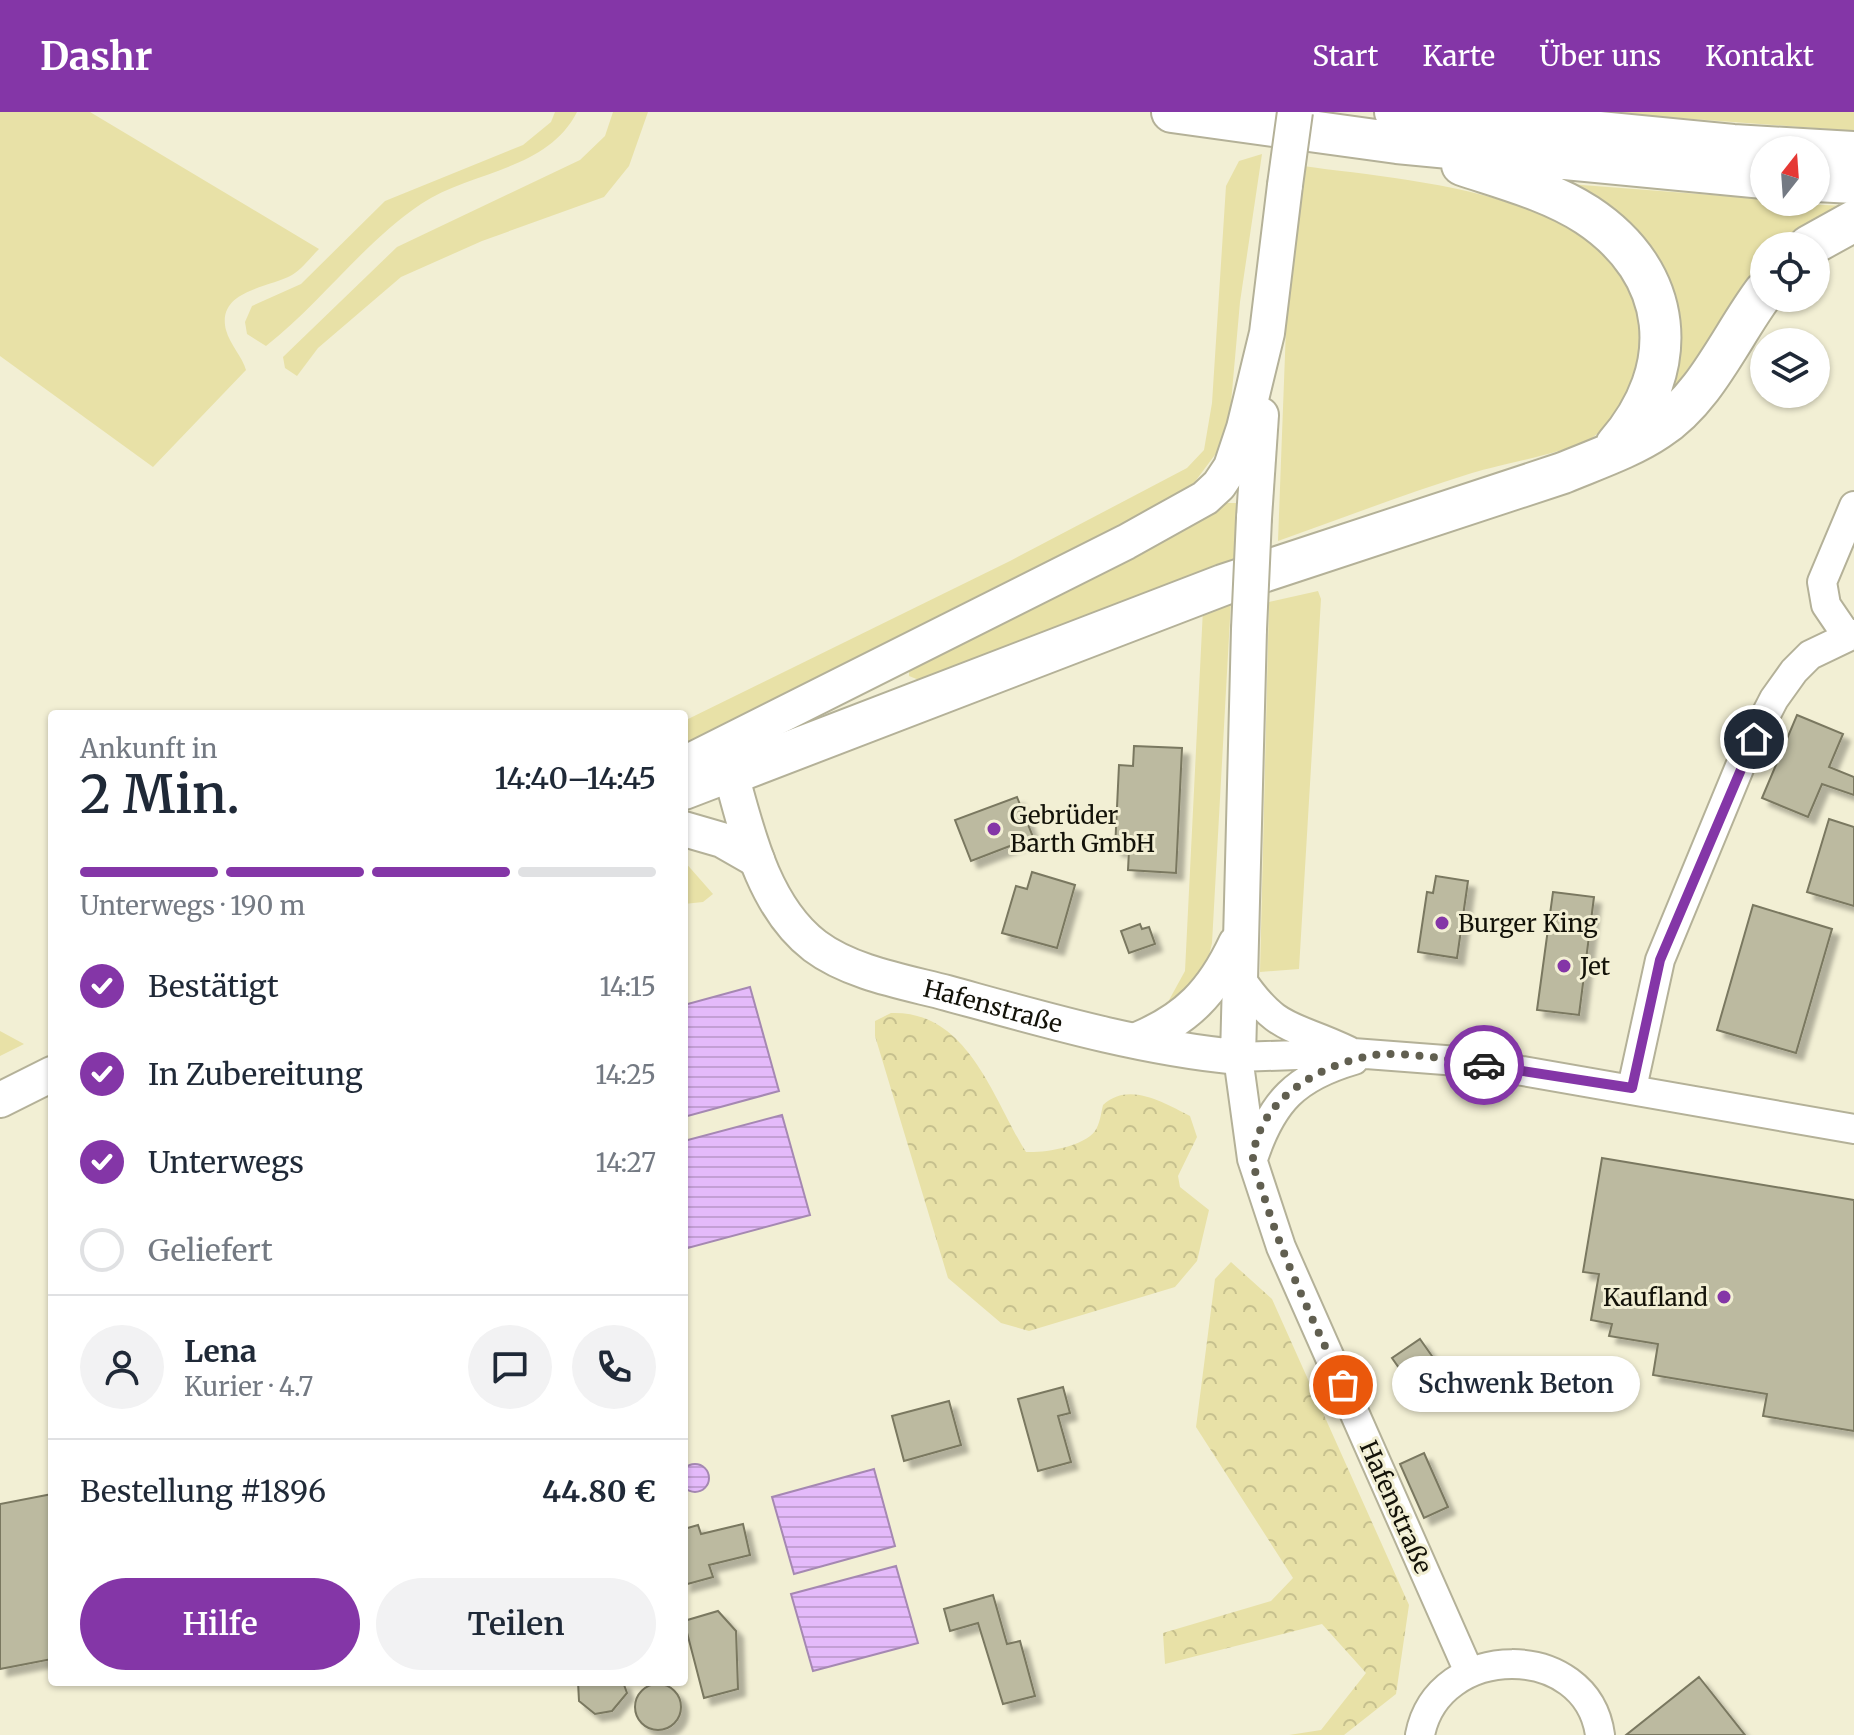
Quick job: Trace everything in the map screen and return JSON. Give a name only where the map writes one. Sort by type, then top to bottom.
[{"type":"highway","points":[[1172,112],[1396,128],[1750,176]]},
{"type":"highway","points":[[1510,124],[1565,112]]},
{"type":"highway","points":[[1396,128],[1510,124],[1854,152]]},
{"type":"highway","points":[[1396,128],[1587,215],[1615,238],[1640,267],[1653,294],[1662,353],[1646,404],[1608,454]]},
{"type":"highway","points":[[1830,182],[1854,183]]},
{"type":"highway","points":[[1830,234],[1854,221]]},
{"type":"highway","points":[[731,774],[1223,585],[1563,473],[1608,454],[1659,428],[1686,403],[1750,312]]},
{"type":"main road","points":[[1238,1057],[1254,518],[1283,112]]},
{"type":"main road","points":[[1279,184],[1295,112]]},
{"type":"main road","points":[[688,762],[1126,542],[1205,498],[1231,467],[1253,400],[1267,333]]},
{"type":"main road","points":[[688,790],[731,774]]},
{"type":"main road","name":"Hafenstraße","points":[[731,774],[757,860],[776,899],[814,945],[848,963],[1054,1022],[1238,1057]]},
{"type":"main road","points":[[688,830],[722,840],[757,860]]},
{"type":"main road","points":[[1137,1040],[1167,1027],[1196,1007],[1212,989],[1240,935]]},
{"type":"main road","points":[[0,1100],[48,1076]]},
{"type":"street","points":[[1632,1088],[1660,960],[1743,759],[1774,699],[1794,671],[1810,655],[1850,635],[1826,605],[1822,582],[1854,506]]},
{"type":"street","points":[[1239,976],[1271,1018],[1290,1030],[1316,1035],[1365,1053]]},
{"type":"street","points":[[1252,1159],[1276,1105],[1301,1081],[1365,1053]]},
{"type":"street","points":[[1238,1057],[1365,1053],[1471,1062],[1854,1129]]},
{"type":"street","name":"Hafenstraße","points":[[1238,1057],[1252,1159],[1281,1247],[1469,1672]]},
{"type":"street","points":[[1420,1735],[1432,1704],[1448,1686],[1469,1672],[1508,1663],[1547,1670],[1570,1684],[1588,1704],[1600,1735]]},
{"type":"green space","points":[[0,112],[90,112],[319,249],[292,275],[247,292],[229,306],[225,317],[226,330],[246,370],[153,467],[0,356]]},
{"type":"green space","points":[[555,112],[577,112],[564,132],[547,147],[421,204],[380,237],[266,346],[247,334],[245,322],[252,306],[301,284],[385,201],[523,145],[551,122]]},
{"type":"green space","points":[[613,112],[648,112],[629,166],[604,197],[482,241],[401,277],[318,348],[297,376],[285,368],[283,357],[397,247],[580,160],[605,136]]},
{"type":"green space","points":[[1599,112],[1854,112],[1854,131]]},
{"type":"green space","points":[[1262,154],[1240,302],[1230,414],[1220,448],[1188,491],[688,748],[688,719],[1010,561],[1187,468],[1204,450],[1212,403],[1226,186],[1239,161]]},
{"type":"green space","points":[[1303,166],[1403,179],[1515,205],[1564,226],[1604,256],[1631,297],[1640,349],[1632,388],[1618,413],[1599,432],[1577,445],[1448,481],[1278,541],[1286,328]]},
{"type":"green space","points":[[1569,184],[1750,198],[1750,216],[1827,216],[1798,232],[1750,232],[1750,282],[1661,406],[1678,346]]},
{"type":"green space","points":[[1830,205],[1845,206],[1830,214]]},
{"type":"green space","points":[[1225,503],[1237,503],[1234,562],[919,680],[909,676],[909,667]]},
{"type":"green space","points":[[1318,591],[1321,599],[1299,969],[1260,972],[1269,602]]},
{"type":"green space","points":[[1231,600],[1212,943],[1206,968],[1174,1009],[1168,1002],[1185,971],[1203,609]]},
{"type":"green space","points":[[688,866],[713,894],[703,902],[688,904]]},
{"type":"green space","points":[[891,1013],[918,1016],[940,1026],[959,1042],[989,1084],[1026,1152],[1053,1150],[1089,1137],[1097,1128],[1103,1105],[1124,1095],[1146,1097],[1190,1116],[1197,1137],[1178,1176],[1180,1187],[1209,1210],[1197,1261],[1175,1287],[1029,1331],[1001,1323],[948,1278],[875,1036],[875,1021]]},
{"type":"green space","points":[[0,1031],[24,1044],[0,1056]]},
{"type":"green space","points":[[1231,1262],[1272,1299],[1409,1605],[1396,1694],[1344,1735],[1289,1735],[1321,1730],[1366,1673],[1322,1624],[1165,1664],[1163,1633],[1271,1601],[1293,1578],[1196,1427],[1215,1279]]},
{"type":"shaded area","points":[[750,987],[779,1091],[688,1116],[688,1004]]},
{"type":"shaded area","points":[[782,1115],[810,1215],[688,1248],[688,1140]]},
{"type":"shaded area","points":[[700,1465],[708,1473],[705,1488],[695,1492],[688,1490],[688,1466]]},
{"type":"shaded area","points":[[874,1469],[895,1546],[794,1574],[772,1497]]},
{"type":"shaded area","points":[[896,1566],[918,1643],[813,1671],[791,1594]]},
{"type":"building","points":[[1797,715],[1843,734],[1829,767],[1854,777],[1854,795],[1822,784],[1808,817],[1762,798]]},
{"type":"building","points":[[1134,746],[1182,748],[1176,873],[1128,870],[1129,850],[1115,849],[1119,765],[1133,766]]},
{"type":"building","name":"Gebrüder Barth GmbH","points":[[1017,797],[1033,837],[971,861],[955,820]]},
{"type":"building","points":[[1829,819],[1854,827],[1854,906],[1807,892]]},
{"type":"building","points":[[1032,872],[1075,885],[1057,948],[1002,933],[1016,886],[1027,889]]},
{"type":"building","name":"Burger King","points":[[1436,876],[1468,881],[1457,958],[1418,952],[1427,892],[1433,893]]},
{"type":"building","name":"Jet","points":[[1553,892],[1594,897],[1579,1015],[1537,1010]]},
{"type":"building","points":[[1753,905],[1832,929],[1796,1053],[1717,1030]]},
{"type":"building","points":[[1140,924],[1142,929],[1149,927],[1155,944],[1129,953],[1121,931]]},
{"type":"building","name":"Kaufland","points":[[1602,1158],[1854,1200],[1854,1431],[1763,1416],[1767,1394],[1653,1375],[1658,1344],[1609,1336],[1612,1324],[1591,1320],[1599,1274],[1583,1272]]},
{"type":"building","points":[[1420,1339],[1446,1376],[1418,1395],[1392,1358]]},
{"type":"building","points":[[1063,1387],[1070,1413],[1058,1416],[1071,1462],[1038,1471],[1018,1399]]},
{"type":"building","points":[[949,1401],[961,1445],[904,1461],[892,1416]]},
{"type":"building","points":[[1424,1453],[1448,1507],[1424,1518],[1400,1464]]},
{"type":"building","points":[[48,1495],[48,1660],[0,1669],[0,1504]]},
{"type":"building","points":[[743,1524],[750,1555],[709,1565],[713,1577],[688,1584],[688,1528],[698,1525],[701,1534]]},
{"type":"building","points":[[993,1595],[1007,1644],[1020,1641],[1035,1696],[1003,1704],[978,1623],[950,1631],[944,1609]]},
{"type":"building","points":[[718,1611],[736,1631],[738,1689],[704,1698],[688,1636],[688,1620]]},
{"type":"building","points":[[1699,1677],[1745,1735],[1626,1735]]},
{"type":"building","points":[[578,1686],[624,1686],[627,1693],[612,1711],[595,1714],[579,1701]]},
{"type":"building","points":[[649,1686],[667,1686],[679,1698],[679,1716],[667,1728],[649,1728],[637,1716],[637,1698]]},
{"type":"way so far","points":[[1343,1385],[1281,1247],[1268,1210],[1252,1159],[1262,1132],[1276,1105],[1301,1081],[1331,1067],[1377,1054],[1484,1065]]},
{"type":"place","name":"Gebrüder Barth GmbH","points":[[994,829]]},
{"type":"place","name":"Burger King","points":[[1442,923]]},
{"type":"place","name":"Jet","points":[[1564,966]]},
{"type":"place","name":"Kaufland","points":[[1724,1297]]},
{"type":"place","name":"Schwenk Beton","points":[[1343,1385]]},
{"type":"route","points":[[1484,1065],[1632,1088],[1660,960],[1688,887],[1754,739]]}]
